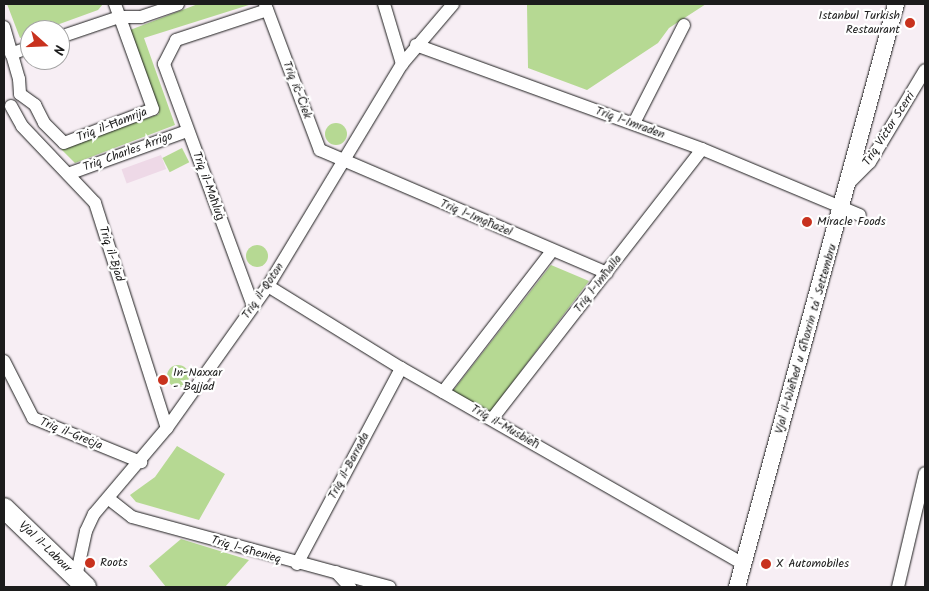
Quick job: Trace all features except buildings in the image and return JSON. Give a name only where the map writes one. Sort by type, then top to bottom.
[{"type":"main road","name":"Vjal il-Labour","points":[[4,508],[81,582]]},
{"type":"street","name":"Triq il-Ħamrija","points":[[20,94],[35,105],[44,123],[64,143],[152,109],[115,4]]},
{"type":"street","points":[[70,34],[120,17],[140,17],[178,4]]},
{"type":"street","points":[[384,4],[402,64]]},
{"type":"street","name":"Triq il-Qoton","points":[[81,582],[86,530],[94,514],[141,462],[167,428],[268,286],[345,163],[402,64],[416,45],[453,4]]},
{"type":"street","name":"Vjal il-Wieħed u Għoxrin ta' Settembru","points":[[737,587],[843,206],[896,4]]},
{"type":"street","name":"Triq il-Maħluġ","points":[[253,306],[164,64],[176,40],[266,7]]},
{"type":"street","name":"Triq iċ-Ċiek","points":[[266,7],[320,150],[345,163]]},
{"type":"street","points":[[634,124],[684,25]]},
{"type":"street","points":[[4,28],[20,79],[20,94],[7,107]]},
{"type":"street","name":"Triq l-Imraden","points":[[416,45],[702,149],[843,206],[860,215]]},
{"type":"street","points":[[12,54],[20,51]]},
{"type":"street","name":"Triq Victor Scerri","points":[[848,184],[870,162],[925,70]]},
{"type":"street","name":"Triq il-Bjad","points":[[7,107],[22,126],[95,203],[167,428]]},
{"type":"street","name":"Triq Charles Arrigo","points":[[68,174],[187,130]]},
{"type":"street","name":"Triq l-Imħalla","points":[[492,419],[702,149]]},
{"type":"street","name":"Triq l-Imgħażel","points":[[345,163],[607,273]]},
{"type":"street","points":[[443,392],[552,251]]},
{"type":"street","name":"Triq il-Musbieħ","points":[[268,286],[401,368],[743,564]]},
{"type":"street","name":"Triq il-Greċja","points":[[4,362],[33,418],[141,462]]},
{"type":"street","name":"Triq il-Barrada","points":[[298,564],[401,368]]},
{"type":"street","points":[[898,587],[921,511],[925,473]]},
{"type":"street","name":"Triq l-Għenieq","points":[[109,499],[132,518],[298,564],[390,587]]},
{"type":"street","points":[[336,572],[350,587]]},
{"type":"shaded area","points":[[161,155],[166,169],[127,183],[122,169]]},
{"type":"green space","points":[[7,4],[103,4],[98,10],[70,20],[20,20],[20,38]]},
{"type":"green space","points":[[198,4],[252,4],[144,38],[175,125],[75,163],[61,149],[159,114],[130,30]]},
{"type":"green space","points":[[706,4],[669,28],[658,43],[587,90],[528,68],[527,5]]},
{"type":"green space","points":[[336,123],[344,126],[347,134],[344,142],[336,145],[328,142],[325,134],[328,126]]},
{"type":"green space","points":[[182,148],[189,162],[170,172],[162,158]]},
{"type":"green space","points":[[257,245],[265,248],[268,256],[265,264],[257,267],[249,264],[246,256],[249,248]]},
{"type":"green space","points":[[551,265],[589,281],[490,412],[452,392]]},
{"type":"green space","points":[[178,365],[186,368],[189,376],[186,384],[178,387],[170,384],[167,376],[170,368]]},
{"type":"green space","points":[[177,446],[225,474],[199,520],[136,502],[130,495],[155,477]]},
{"type":"green space","points":[[181,539],[249,560],[225,587],[166,587],[149,566]]},
{"type":"place","name":"Istanbul Turkish Restaurant","points":[[910,23]]},
{"type":"place","name":"Miracle Foods","points":[[807,222]]},
{"type":"place","name":"In-Naxxar - Bajjad","points":[[163,380]]},
{"type":"place","name":"Roots","points":[[90,563]]},
{"type":"place","name":"X Automobiles","points":[[766,564]]}]
